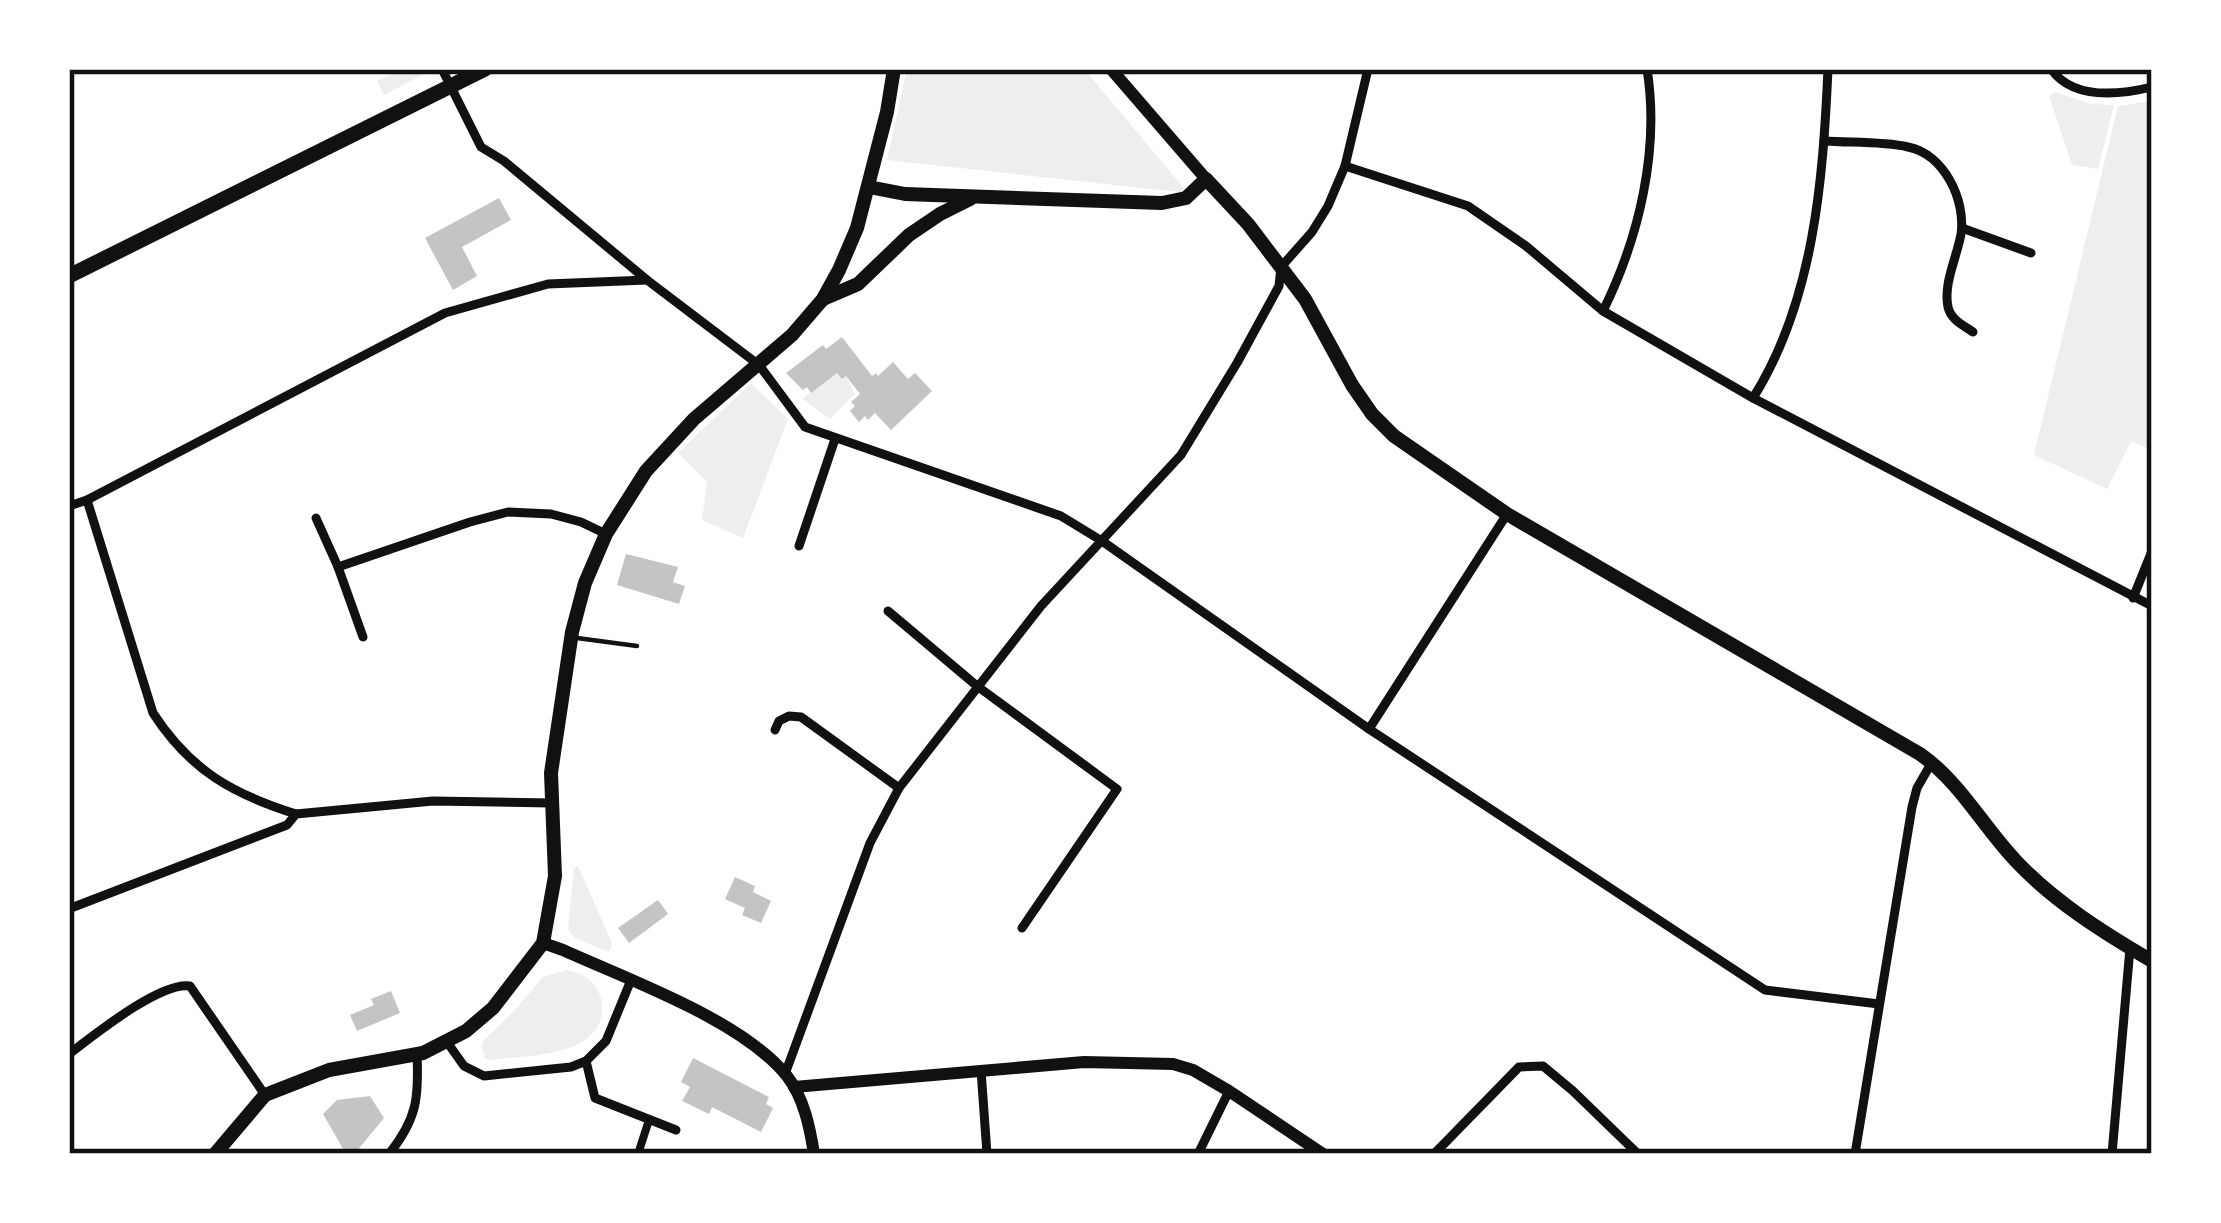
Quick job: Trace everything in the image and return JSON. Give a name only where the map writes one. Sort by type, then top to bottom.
[{"type":"main road","points":[[69,276],[485,69]]},
{"type":"main road","points":[[215,1154],[265,1095],[329,1070],[417,1054],[466,1031],[493,1008],[542,943],[555,877],[551,773],[569,634],[585,583],[606,534],[657,460],[694,419],[759,365],[823,299],[847,253],[869,187],[894,69]]},
{"type":"main road","points":[[869,187],[905,194],[1174,202],[1186,198],[1206,179],[1248,224],[1305,299],[1352,386],[1394,436],[1507,514],[1932,763],[2014,860],[2051,894],[2152,961]]},
{"type":"main road","points":[[823,299],[858,284],[909,235],[974,197]]},
{"type":"street","points":[[442,69],[481,148],[504,161],[646,280],[759,365],[806,427],[1061,516],[1369,729],[1765,990],[1879,1004]]},
{"type":"street","points":[[1111,69],[1206,179]]},
{"type":"street","points":[[785,1074],[870,843],[899,788],[1041,606],[1181,454],[1238,363],[1279,286],[1281,267],[1328,206],[1345,166],[1368,69]]},
{"type":"street","points":[[1603,311],[1618,281],[1646,189],[1652,97],[1647,69]]},
{"type":"street","points":[[1753,398],[1793,312],[1814,218],[1828,69]]},
{"type":"street","points":[[2051,69],[2060,82],[2095,93],[2152,87]]},
{"type":"street","points":[[1824,141],[1912,147],[1946,173],[1957,196],[1962,228],[1948,286],[1948,307],[1953,320],[1973,332]]},
{"type":"street","points":[[1345,166],[1468,206],[1526,246],[1603,311],[1753,398],[2152,606]]},
{"type":"street","points":[[1962,228],[2031,253]]},
{"type":"street","points":[[69,506],[445,313],[548,284],[646,280]]},
{"type":"street","points":[[799,546],[835,439]]},
{"type":"street","points":[[87,500],[153,713],[171,740],[223,785],[256,802],[296,814],[433,801],[550,803]]},
{"type":"street","points":[[338,567],[508,512],[551,514],[606,534]]},
{"type":"street","points":[[1369,729],[1507,514]]},
{"type":"street","points":[[316,518],[363,638]]},
{"type":"street","points":[[2134,598],[2152,551]]},
{"type":"street","points":[[888,611],[977,686],[1117,789],[1022,928]]},
{"type":"street","points":[[775,730],[779,721],[801,716],[899,788]]},
{"type":"street","points":[[1855,1154],[1912,807],[1932,763]]},
{"type":"street","points":[[70,907],[286,825],[296,814]]},
{"type":"street","points":[[542,943],[724,1025],[755,1047],[794,1087],[810,1126],[814,1154]]},
{"type":"street","points":[[2113,1154],[2130,948]]},
{"type":"street","points":[[447,1042],[464,1066],[484,1076],[572,1067],[586,1061],[606,1041],[631,980]]},
{"type":"street","points":[[69,1054],[172,987],[190,986],[265,1095]]},
{"type":"street","points":[[391,1154],[416,1106],[417,1054]]},
{"type":"street","points":[[586,1061],[595,1098],[676,1130]]},
{"type":"street","points":[[794,1087],[1084,1062],[1173,1064],[1229,1091],[1323,1154]]},
{"type":"street","points":[[1434,1154],[1519,1066],[1543,1066],[1638,1154]]},
{"type":"street","points":[[981,1070],[987,1154]]},
{"type":"street","points":[[1198,1154],[1229,1091]]},
{"type":"street","points":[[638,1154],[649,1120]]},
{"type":"lane","points":[[569,634],[637,646]]},
{"type":"shaded area","points":[[401,69],[425,69],[424,74],[384,95],[377,81]]},
{"type":"shaded area","points":[[907,69],[1084,69],[1188,193],[887,160]]},
{"type":"shaded area","points":[[2055,92],[2091,104],[2114,105],[2098,169],[2072,165],[2049,96]]},
{"type":"shaded area","points":[[2152,101],[2152,450],[2131,441],[2107,489],[2034,455],[2118,106]]},
{"type":"shaded area","points":[[837,373],[842,379],[846,376],[855,394],[830,419],[802,399]]},
{"type":"shaded area","points":[[751,383],[788,419],[743,538],[702,520],[707,482],[678,453]]},
{"type":"shaded area","points":[[578,866],[611,941],[608,952],[575,938],[568,929],[574,868]]},
{"type":"shaded area","points":[[567,970],[588,979],[599,993],[601,1018],[593,1033],[563,1050],[485,1058],[484,1040],[543,977]]},
{"type":"building","points":[[499,198],[511,220],[462,247],[477,276],[453,290],[425,238]]},
{"type":"building","points":[[842,337],[872,376],[893,362],[908,379],[915,373],[932,391],[891,430],[875,413],[859,422],[850,411],[855,406],[851,402],[860,394],[846,376],[842,379],[837,373],[811,393],[786,373]]},
{"type":"building","points":[[626,554],[678,567],[673,582],[685,586],[679,604],[617,585]]},
{"type":"building","points":[[735,877],[755,886],[753,892],[771,901],[761,923],[742,915],[745,908],[725,899]]},
{"type":"building","points":[[658,900],[668,914],[629,943],[618,928]]},
{"type":"building","points":[[391,991],[400,1013],[357,1031],[350,1015]]},
{"type":"building","points":[[693,1058],[769,1097],[766,1104],[773,1108],[761,1132],[712,1107],[709,1114],[682,1101],[690,1087],[681,1082]]},
{"type":"building","points":[[370,1096],[384,1118],[356,1152],[346,1154],[323,1114],[337,1100]]}]
